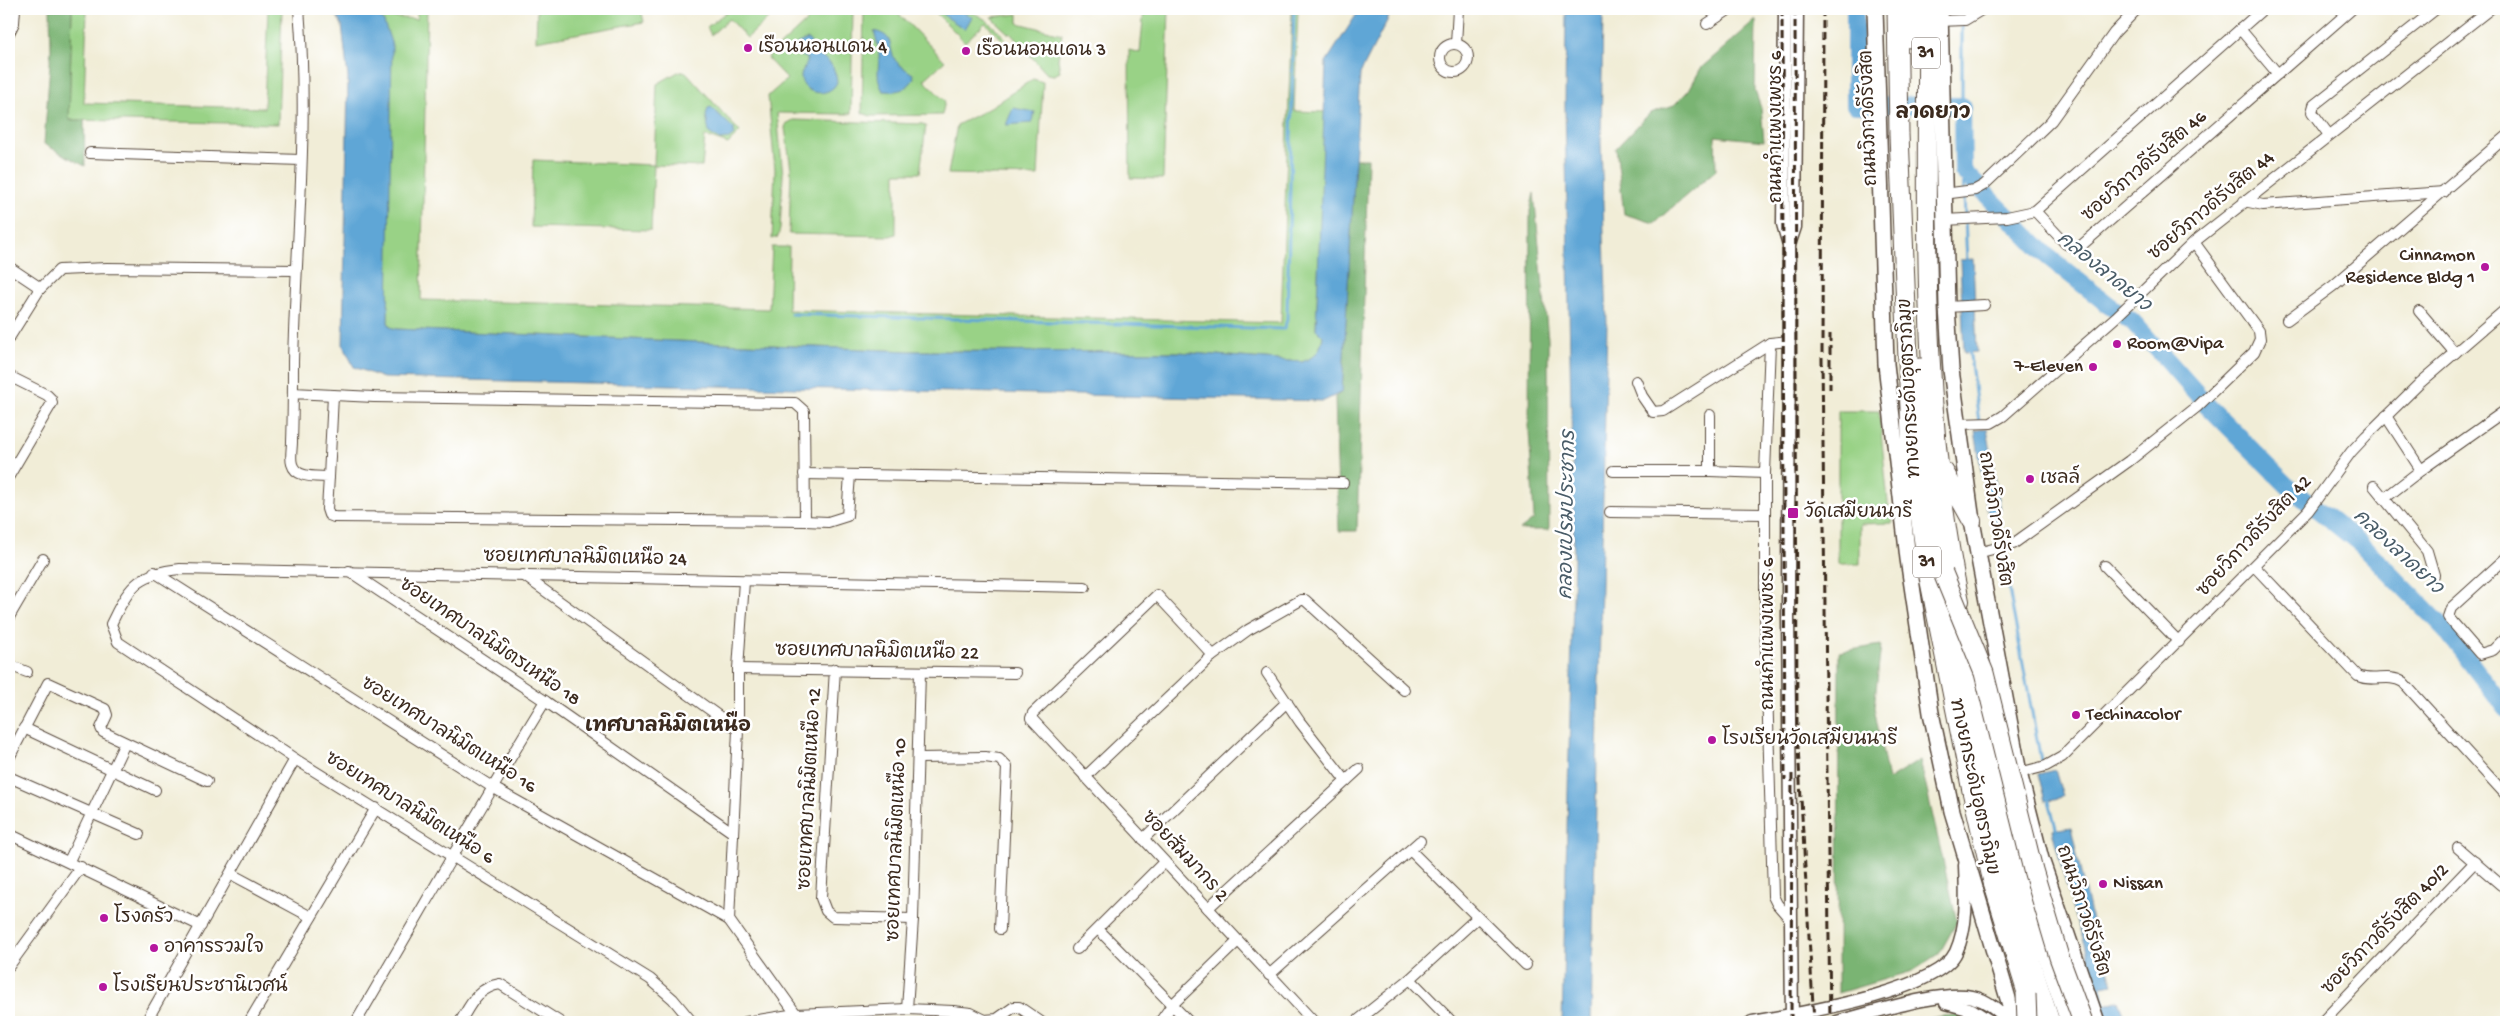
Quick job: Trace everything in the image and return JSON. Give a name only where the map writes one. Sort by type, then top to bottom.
[{"type":"highway","name":"ถนนวิภาวดีรังสิต","points":[[1889,9],[1883,104],[1908,462],[1916,520],[1928,589],[1986,876],[2031,1022]]},
{"type":"highway","name":"ทางยกระดับอุตราภิมุข","points":[[1897,9],[1899,134],[1912,459],[1929,577],[1972,791],[1993,882],[2036,1022]]},
{"type":"highway","name":"ถนนวิภาวดีรังสิต","points":[[1928,11],[1933,104],[1928,312],[1939,462],[1954,571],[1999,785],[2020,874],[2070,1022]]},
{"type":"highway","name":"ทางยกระดับอุตราภิมุข","points":[[1928,11],[1910,137],[1916,312],[1928,459],[1944,573],[2007,876],[2031,964],[2050,1022]]},
{"type":"highway","points":[[1939,462],[1972,521]]},
{"type":"highway","points":[[1944,573],[1984,673],[2033,870],[2059,957],[2083,1022]]},
{"type":"highway","points":[[2039,926],[2044,868]]},
{"type":"highway","points":[[2026,994],[2027,1022]]},
{"type":"main road","name":"ถนนวิภาวดีรังสิต","points":[[1874,9],[1883,104],[1886,364],[1900,503],[1931,713],[1952,811],[1965,860],[2015,1022]]},
{"type":"main road","name":"ถนนวิภาวดีรังสิต","points":[[1933,104],[1976,553],[2019,773],[2044,868],[2096,1022]]},
{"type":"street","points":[[9,33],[15,9]]},
{"type":"street","points":[[299,9],[304,59],[296,270],[292,464],[302,475],[329,477]]},
{"type":"street","points":[[1456,44],[1458,9]]},
{"type":"street","points":[[1707,24],[1730,9]]},
{"type":"street","name":"ถนนกำแพงเพชร 6","points":[[1785,9],[1783,224],[1789,245],[1788,616],[1792,1018]]},
{"type":"street","name":"ถนนกำแพงเพชร 6","points":[[1789,245],[1795,227],[1796,9]]},
{"type":"street","points":[[1928,11],[1965,20],[1983,9]]},
{"type":"street","points":[[1942,194],[1975,190],[1984,185],[2051,121],[2109,39],[2137,9]]},
{"type":"street","name":"ซอยวิภาวดีรังสิต 46","points":[[1943,220],[2011,216],[2035,211],[2263,9]]},
{"type":"street","name":"ซอยวิภาวดีรังสิต 46","points":[[2035,211],[2070,247],[2082,245],[2352,9]]},
{"type":"street","points":[[2329,135],[2312,112],[2314,105],[2436,9]]},
{"type":"street","name":"ซอยวิภาวดีรังสิต 44","points":[[1965,424],[1988,424],[2002,416],[2116,317],[2194,242],[2490,9]]},
{"type":"street","points":[[2240,29],[2278,74]]},
{"type":"street","points":[[2287,320],[2318,298],[2506,137]]},
{"type":"street","points":[[90,153],[301,160]]},
{"type":"street","points":[[2244,201],[2263,206],[2444,192]]},
{"type":"street","points":[[1976,553],[2007,546],[2113,473],[2198,406],[2254,352],[2260,338],[2259,331],[2194,242]]},
{"type":"street","points":[[9,267],[36,285],[39,290]]},
{"type":"street","points":[[9,338],[39,290],[55,273],[63,270],[107,268],[296,270]]},
{"type":"street","points":[[1951,307],[1982,305]]},
{"type":"street","name":"ซอยวิภาวดีรังสิต 42","points":[[2019,773],[2043,767],[2062,757],[2308,511],[2351,452],[2386,416],[2506,309]]},
{"type":"street","points":[[2419,311],[2455,353]]},
{"type":"street","points":[[1636,382],[1647,406],[1653,412],[1663,411],[1770,343],[1789,341]]},
{"type":"street","points":[[1770,343],[1765,473],[1765,616],[1773,896],[1777,904],[1790,919]]},
{"type":"street","points":[[9,376],[52,399],[52,403],[9,476]]},
{"type":"street","points":[[293,393],[795,403],[804,411],[805,521]]},
{"type":"street","points":[[333,395],[327,509],[329,515],[334,517],[828,522],[847,516],[850,475]]},
{"type":"street","points":[[2385,498],[2506,410]]},
{"type":"street","points":[[1710,415],[1710,471]]},
{"type":"street","points":[[2386,416],[2422,470]]},
{"type":"street","points":[[1613,471],[1765,473]]},
{"type":"street","points":[[804,474],[1343,483]]},
{"type":"street","points":[[2374,486],[2427,551],[2434,575]]},
{"type":"street","points":[[1610,512],[1765,514]]},
{"type":"street","points":[[2506,558],[2448,613],[2450,621],[2480,654],[2492,650],[2506,637]]},
{"type":"street","points":[[9,617],[43,559]]},
{"type":"street","points":[[2104,566],[2179,642]]},
{"type":"street","points":[[2254,566],[2358,676],[2371,678],[2390,676],[2403,682],[2506,795]]},
{"type":"street","name":"ซอยเทศบาลนิมิตเหนือ 24","points":[[112,624],[118,608],[139,580],[154,572],[180,569],[1085,587]]},
{"type":"street","name":"ซอยเทศบาลนิมิตรเหนือ 18","points":[[349,571],[545,701],[732,832]]},
{"type":"street","name":"ซอยเทศบาลนิมิตเหนือ 16","points":[[154,572],[492,787],[729,920]]},
{"type":"street","points":[[523,575],[738,730]]},
{"type":"street","points":[[744,581],[738,669],[738,730],[729,920],[796,1014]]},
{"type":"street","name":"ซอยสัมมากร 2","points":[[1211,657],[1211,653],[1157,594],[1031,715],[1033,721],[1314,1022]]},
{"type":"street","points":[[1085,777],[1211,657],[1248,630],[1301,600],[1305,600],[1404,690]]},
{"type":"street","name":"ซอยเทศบาลนิมิตเหนือ 6","points":[[112,624],[114,638],[118,642],[295,759],[650,979],[673,999],[692,1022]]},
{"type":"street","points":[[9,665],[27,672]]},
{"type":"street","name":"ซอยเทศบาลนิมิตเหนือ 22","points":[[738,669],[1015,673]]},
{"type":"street","name":"ซอยเทศบาลนิมิตเหนือ 12","points":[[835,669],[821,898],[823,906],[833,917],[913,919]]},
{"type":"street","name":"ซอยเทศบาลนิมิตเหนือ 10","points":[[907,1009],[913,919],[920,672]]},
{"type":"street","points":[[1267,673],[1346,781]]},
{"type":"street","points":[[10,753],[48,683],[105,709],[107,714],[101,731],[207,781]]},
{"type":"street","points":[[356,1022],[454,857],[492,787],[545,701]]},
{"type":"street","points":[[1143,839],[1287,702]]},
{"type":"street","points":[[24,728],[155,790]]},
{"type":"street","points":[[69,861],[125,743]]},
{"type":"street","points":[[919,758],[985,756],[999,759],[1007,768],[1000,929]]},
{"type":"street","points":[[146,1022],[295,759]]},
{"type":"street","points":[[1208,908],[1359,768]]},
{"type":"street","points":[[9,777],[139,834]]},
{"type":"street","points":[[248,1022],[376,808]]},
{"type":"street","points":[[9,834],[69,861],[201,926]]},
{"type":"street","points":[[1270,975],[1420,841]]},
{"type":"street","points":[[2458,848],[2501,885],[2506,887]]},
{"type":"street","points":[[1411,851],[1526,965]]},
{"type":"street","points":[[1752,1022],[1792,1018],[1861,999],[1919,980],[1949,963],[1956,952],[1962,931],[1966,902],[1965,860]]},
{"type":"street","points":[[1077,949],[1164,862]]},
{"type":"street","name":"ซอยวิภาวดีรังสิต 40/2","points":[[2322,1022],[2474,862]]},
{"type":"street","points":[[9,966],[81,868]]},
{"type":"street","points":[[231,874],[311,917]]},
{"type":"street","points":[[1356,1022],[1410,979],[1477,918]]},
{"type":"street","points":[[1098,929],[1189,1022]]},
{"type":"street","points":[[1160,1022],[1172,1005],[1238,941]]},
{"type":"street","points":[[1410,979],[1452,1022]]},
{"type":"street","points":[[460,1022],[477,994],[488,986],[500,984],[556,1021]]},
{"type":"street","points":[[1837,1022],[1863,1019],[1916,1003],[1946,997],[1972,997],[1990,1005],[2010,1022]]},
{"type":"street","points":[[1861,999],[1863,1019]]},
{"type":"street","points":[[1916,1003],[1960,1005],[1991,1022]]},
{"type":"street","points":[[746,1022],[796,1014],[907,1009],[971,1013],[985,1021],[997,1019],[1014,1007],[1019,1007],[1041,1022]]},
{"type":"green space","points":[[50,9],[72,9],[69,120],[84,120],[85,166],[44,144],[51,50]]},
{"type":"green space","points":[[72,9],[87,9],[84,103],[264,108],[268,9],[282,9],[278,124],[69,120]]},
{"type":"green space","points":[[375,9],[389,9],[389,17],[417,19],[417,9],[427,9],[421,300],[769,309],[772,247],[789,247],[788,310],[1281,323],[1292,9],[1298,9],[1294,111],[1325,112],[1316,329],[1323,335],[1321,345],[1311,358],[1302,362],[1179,352],[909,351],[396,329],[390,327],[388,322],[384,22]]},
{"type":"green space","points":[[537,9],[641,9],[644,22],[536,41]]},
{"type":"green space","points":[[730,9],[779,9],[747,38],[729,19],[711,35],[707,27]]},
{"type":"green space","points":[[820,9],[853,9],[851,114],[777,113],[783,175],[780,229],[778,237],[772,239],[775,170],[768,96],[787,79],[767,58]]},
{"type":"green space","points":[[864,9],[894,9],[945,61],[924,80],[945,101],[942,115],[871,116],[862,113]]},
{"type":"green space","points":[[932,9],[973,13],[988,22],[1005,38],[1003,40],[985,23],[965,42]]},
{"type":"green space","points":[[1144,9],[1169,9],[1163,179],[1130,178],[1129,50],[1140,53]]},
{"type":"green space","points":[[1018,14],[1018,23],[1062,34],[1058,59],[1060,72],[1054,75],[1047,74],[1010,33],[991,17]]},
{"type":"green space","points":[[1756,20],[1755,91],[1761,108],[1764,141],[1715,136],[1716,170],[1654,223],[1624,214],[1616,148],[1650,113],[1674,105],[1689,90],[1701,68]]},
{"type":"green space","points":[[678,72],[686,72],[740,132],[728,144],[705,136],[702,167],[654,165],[657,84]]},
{"type":"green space","points":[[1033,79],[1043,82],[1038,176],[948,174],[957,125],[986,110]]},
{"type":"green space","points":[[793,120],[923,124],[926,126],[920,173],[896,173],[896,234],[890,236],[789,234],[791,169],[785,128],[786,124]]},
{"type":"green space","points":[[1355,159],[1368,159],[1357,531],[1339,531],[1335,397],[1342,392]]},
{"type":"green space","points":[[533,160],[654,165],[651,230],[531,227]]},
{"type":"green space","points":[[1534,193],[1548,339],[1549,530],[1520,530],[1534,519],[1529,430],[1530,211]]},
{"type":"green space","points":[[1838,411],[1879,411],[1888,503],[1893,523],[1860,524],[1860,564],[1838,564]]},
{"type":"green space","points":[[1881,645],[1874,708],[1888,780],[1920,760],[1957,922],[1939,954],[1913,971],[1838,993],[1839,652]]},
{"type":"green space","points":[[1957,1015],[1976,1022],[1914,1022],[1941,1016]]},
{"type":"water","points":[[332,9],[375,9],[384,22],[392,45],[388,322],[390,327],[396,329],[909,351],[1179,352],[1302,362],[1311,358],[1317,352],[1323,336],[1316,329],[1326,62],[1360,9],[1393,9],[1360,74],[1342,392],[1324,401],[383,378],[354,367],[343,345],[348,78],[342,25]]},
{"type":"water","points":[[947,9],[957,9],[972,17],[965,29],[943,15]]},
{"type":"water","points":[[1566,9],[1603,9],[1601,143],[1607,324],[1591,1022],[1562,1022],[1574,558],[1565,106]]},
{"type":"water","points":[[874,31],[888,38],[895,60],[913,74],[914,78],[905,88],[897,91],[883,91],[878,77],[879,52]]},
{"type":"water","points":[[808,39],[811,43],[812,53],[830,63],[834,71],[837,82],[829,91],[817,93],[806,88],[803,83],[801,74],[807,58],[793,51],[798,43]]},
{"type":"water","points":[[711,107],[734,129],[734,135],[729,139],[720,140],[709,133],[706,115],[708,108]]},
{"type":"water","points":[[1013,108],[1035,112],[1031,123],[1006,125]]},
{"type":"water","points":[[1973,259],[1977,352],[1964,353],[1960,260]]},
{"type":"water","points":[[1987,428],[2001,511],[1988,514],[1975,431]]},
{"type":"water","points":[[2055,770],[2063,797],[2045,801],[2038,774]]},
{"type":"water","points":[[2071,827],[2089,910],[2113,984],[2095,987],[2085,943],[2074,915],[2052,830]]},
{"type":"water","points":[[2119,1000],[2127,1022],[2107,1022],[2101,1007]]},
{"type":"waterway","points":[[791,314],[1284,329],[1287,320],[1294,9]]},
{"type":"waterway","name":"คลองลาดยาว","points":[[1855,9],[1855,105],[1962,106],[1963,171],[2047,256],[2132,321],[2208,406],[2288,486],[2362,545],[2446,630],[2506,709]]},
{"type":"waterway","points":[[1962,9],[1962,106]]},
{"type":"waterway","points":[[1963,171],[1967,263]]},
{"type":"waterway","points":[[1969,349],[1979,422]]},
{"type":"waterway","points":[[1994,509],[2042,766]]},
{"type":"waterway","points":[[2048,797],[2057,832]]},
{"type":"waterway","points":[[2099,985],[2106,1008]]},
{"type":"railway","points":[[1782,9],[1785,780]]},
{"type":"railway","points":[[1795,9],[1797,730],[1814,1022]]},
{"type":"railway","points":[[1823,9],[1822,360],[1830,1022]]},
{"type":"railway","points":[[1830,334],[1830,389]]},
{"type":"railway","points":[[1791,1022],[1792,770]]},
{"type":"place","name":"เรือนนอนแดน 4","points":[[748,48]]},
{"type":"place","name":"เรือนนอนแดน 3","points":[[966,51]]},
{"type":"place","name":"Cinnamon Residence Bldg 1","points":[[2485,267]]},
{"type":"place","name":"Room@Vipa","points":[[2117,344]]},
{"type":"place","name":"7-Eleven","points":[[2093,367]]},
{"type":"place","name":"เชลล์","points":[[2030,479]]},
{"type":"place","name":"วัดเสมียนนารี","points":[[1793,513]]},
{"type":"place","name":"Techinacolor","points":[[2076,715]]},
{"type":"place","name":"โรงเรียนวัดเสมียนนารี","points":[[1712,740]]},
{"type":"place","name":"Nissan","points":[[2103,884]]},
{"type":"place","name":"โรงครัว","points":[[104,918]]},
{"type":"place","name":"อาคารรวมใจ","points":[[154,948]]},
{"type":"place","name":"โรงเรียนประชานิเวศน์","points":[[103,987]]},
{"type":"district","name":"ลาดยาว","points":[[1933,114]]},
{"type":"district","name":"เทศบาลนิมิตเหนือ","points":[[668,727]]},
{"type":"water label","name":"คลองเปรมประชากร","points":[[1569,515]]}]
